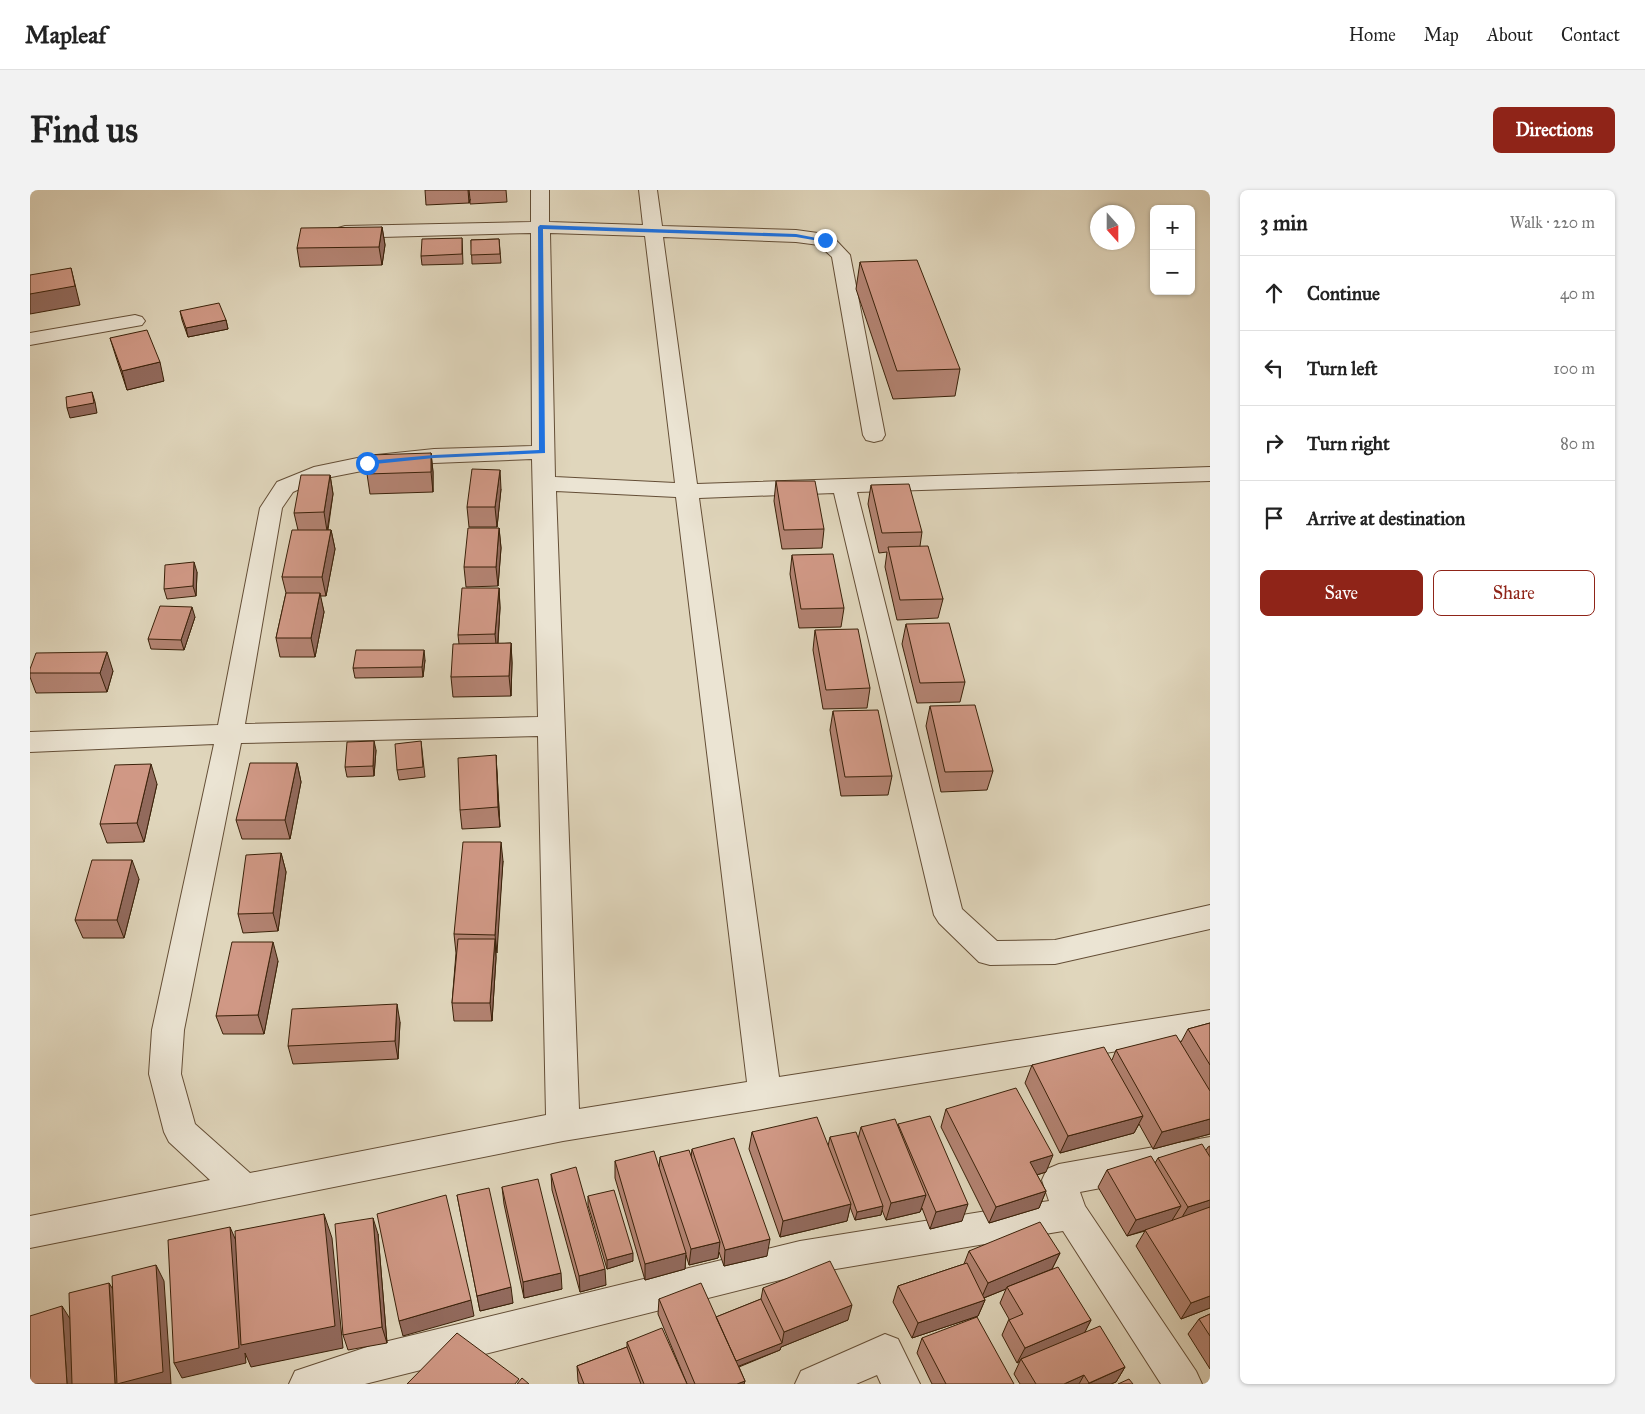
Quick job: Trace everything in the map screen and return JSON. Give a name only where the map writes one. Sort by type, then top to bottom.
[{"type":"street","points":[[540,190],[543,452],[563,1126]]},
{"type":"street","points":[[648,190],[765,1094]]},
{"type":"street","points":[[328,233],[540,227],[796,236],[825,240],[841,255],[874,435]]},
{"type":"street","points":[[30,339],[135,321]]},
{"type":"street","points":[[245,1190],[181,1132],[165,1074],[168,1030],[230,734],[271,508],[285,487],[314,474],[367,463],[434,456],[543,452]]},
{"type":"street","points":[[544,483],[687,491],[1210,474]]},
{"type":"street","points":[[844,486],[948,916],[990,953],[1054,952],[1210,917]]},
{"type":"street","points":[[30,742],[230,734],[551,726]]},
{"type":"street","points":[[30,1232],[563,1126],[1210,1023]]},
{"type":"street","points":[[1183,1384],[1071,1214],[1060,1180],[1210,1152]]},
{"type":"street","points":[[308,1384],[367,1373],[800,1258],[1071,1214]]},
{"type":"street","points":[[814,1384],[885,1352],[901,1384]]},
{"type":"building","points":[[382,227],[379,247],[297,248],[301,228]]},
{"type":"building","points":[[462,238],[462,254],[421,256],[422,239]]},
{"type":"building","points":[[499,239],[500,254],[471,255],[471,240]]},
{"type":"building","points":[[917,260],[960,369],[897,371],[860,262]]},
{"type":"building","points":[[71,268],[75,286],[30,294],[30,275]]},
{"type":"building","points":[[219,303],[226,320],[186,328],[180,311]]},
{"type":"building","points":[[147,330],[160,362],[122,371],[110,338]]},
{"type":"building","points":[[92,392],[94,403],[67,408],[66,397]]},
{"type":"building","points":[[431,453],[431,472],[367,474],[369,455]]},
{"type":"building","points":[[472,469],[500,470],[495,507],[467,507]]},
{"type":"building","points":[[301,475],[330,475],[324,512],[294,513]]},
{"type":"building","points":[[776,481],[815,481],[824,529],[784,530]]},
{"type":"building","points":[[909,484],[922,532],[882,533],[871,485]]},
{"type":"building","points":[[468,528],[499,528],[496,567],[464,567]]},
{"type":"building","points":[[292,530],[331,530],[322,577],[282,577]]},
{"type":"building","points":[[928,546],[943,599],[900,600],[888,547]]},
{"type":"building","points":[[833,554],[844,608],[801,609],[792,555]]},
{"type":"building","points":[[194,562],[193,586],[164,589],[165,565]]},
{"type":"building","points":[[462,588],[499,588],[495,634],[458,635]]},
{"type":"building","points":[[286,593],[320,593],[311,638],[276,638]]},
{"type":"building","points":[[160,606],[192,607],[181,640],[148,639]]},
{"type":"building","points":[[949,623],[965,682],[920,683],[906,624]]},
{"type":"building","points":[[858,629],[870,688],[826,690],[815,630]]},
{"type":"building","points":[[511,643],[509,676],[451,677],[453,644]]},
{"type":"building","points":[[356,650],[424,650],[422,667],[353,668]]},
{"type":"building","points":[[107,652],[100,673],[30,673],[36,653]]},
{"type":"building","points":[[975,705],[993,771],[945,772],[930,706]]},
{"type":"building","points":[[878,710],[892,776],[845,777],[833,711]]},
{"type":"building","points":[[374,741],[373,766],[345,767],[347,742]]},
{"type":"building","points":[[421,741],[423,767],[397,770],[395,744]]},
{"type":"building","points":[[496,755],[498,807],[460,810],[458,758]]},
{"type":"building","points":[[250,763],[297,763],[285,820],[236,820]]},
{"type":"building","points":[[151,764],[137,823],[100,824],[115,765]]},
{"type":"building","points":[[463,842],[501,842],[495,935],[454,934]]},
{"type":"building","points":[[281,853],[273,913],[238,914],[246,855]]},
{"type":"building","points":[[92,860],[132,860],[117,920],[75,920]]},
{"type":"building","points":[[458,939],[495,939],[490,1003],[452,1003]]},
{"type":"building","points":[[232,942],[273,942],[258,1015],[216,1016]]},
{"type":"building","points":[[397,1004],[395,1041],[288,1046],[292,1009]]},
{"type":"building","points":[[1210,1023],[1210,1065],[1188,1029]]},
{"type":"building","points":[[1176,1035],[1210,1091],[1210,1119],[1162,1132],[1116,1050]]},
{"type":"building","points":[[1104,1047],[1143,1116],[1068,1136],[1032,1065]]},
{"type":"building","points":[[1016,1088],[1053,1155],[1030,1162],[1046,1191],[996,1207],[946,1109]]},
{"type":"building","points":[[930,1116],[968,1204],[936,1212],[898,1124]]},
{"type":"building","points":[[817,1117],[851,1204],[783,1221],[752,1132]]},
{"type":"building","points":[[895,1119],[926,1195],[891,1203],[861,1127]]},
{"type":"building","points":[[856,1132],[883,1206],[857,1212],[830,1137]]},
{"type":"building","points":[[734,1138],[770,1239],[725,1250],[692,1149]]},
{"type":"building","points":[[1202,1144],[1210,1157],[1210,1200],[1188,1207],[1158,1158]]},
{"type":"building","points":[[689,1150],[720,1242],[691,1249],[660,1157]]},
{"type":"building","points":[[654,1151],[686,1253],[645,1264],[615,1161]]},
{"type":"building","points":[[1151,1156],[1181,1206],[1136,1220],[1107,1170]]},
{"type":"building","points":[[576,1167],[605,1269],[579,1276],[551,1174]]},
{"type":"building","points":[[538,1179],[561,1273],[523,1282],[502,1187]]},
{"type":"building","points":[[489,1188],[511,1287],[477,1296],[457,1195]]},
{"type":"building","points":[[614,1190],[633,1253],[607,1260],[588,1196]]},
{"type":"building","points":[[446,1195],[471,1300],[399,1321],[377,1214]]},
{"type":"building","points":[[1210,1207],[1210,1296],[1191,1303],[1145,1230]]},
{"type":"building","points":[[324,1214],[335,1326],[241,1345],[235,1231]]},
{"type":"building","points":[[373,1218],[382,1327],[343,1335],[335,1224]]},
{"type":"building","points":[[1040,1222],[1060,1253],[988,1283],[969,1251]]},
{"type":"building","points":[[230,1227],[239,1348],[174,1363],[168,1240]]},
{"type":"building","points":[[830,1261],[852,1305],[784,1332],[763,1288]]},
{"type":"building","points":[[967,1263],[985,1300],[918,1323],[898,1286]]},
{"type":"building","points":[[156,1265],[163,1372],[117,1384],[112,1276]]},
{"type":"building","points":[[1058,1267],[1091,1320],[1025,1348],[1009,1320],[1023,1314],[1007,1287]]},
{"type":"building","points":[[109,1283],[115,1384],[72,1384],[69,1293]]},
{"type":"building","points":[[701,1283],[745,1381],[737,1384],[695,1384],[659,1299]]},
{"type":"building","points":[[761,1299],[782,1343],[736,1361],[716,1317]]},
{"type":"building","points":[[62,1306],[67,1384],[30,1384],[30,1316]]},
{"type":"building","points":[[1210,1314],[1210,1336],[1199,1319]]},
{"type":"building","points":[[977,1317],[1014,1384],[946,1384],[922,1338]]},
{"type":"building","points":[[1100,1326],[1125,1367],[1089,1383],[1084,1375],[1064,1384],[1036,1384],[1021,1359]]},
{"type":"building","points":[[662,1328],[687,1384],[644,1384],[627,1342]]},
{"type":"building","points":[[457,1333],[519,1379],[515,1384],[407,1384]]},
{"type":"building","points":[[627,1347],[641,1384],[584,1384],[577,1366]]},
{"type":"building","points":[[522,1378],[529,1384],[517,1384]]},
{"type":"building","points":[[1129,1379],[1133,1384],[1118,1384]]},
{"type":"route","points":[[367,463],[434,456],[543,452],[540,227],[796,236],[825,240]]}]
